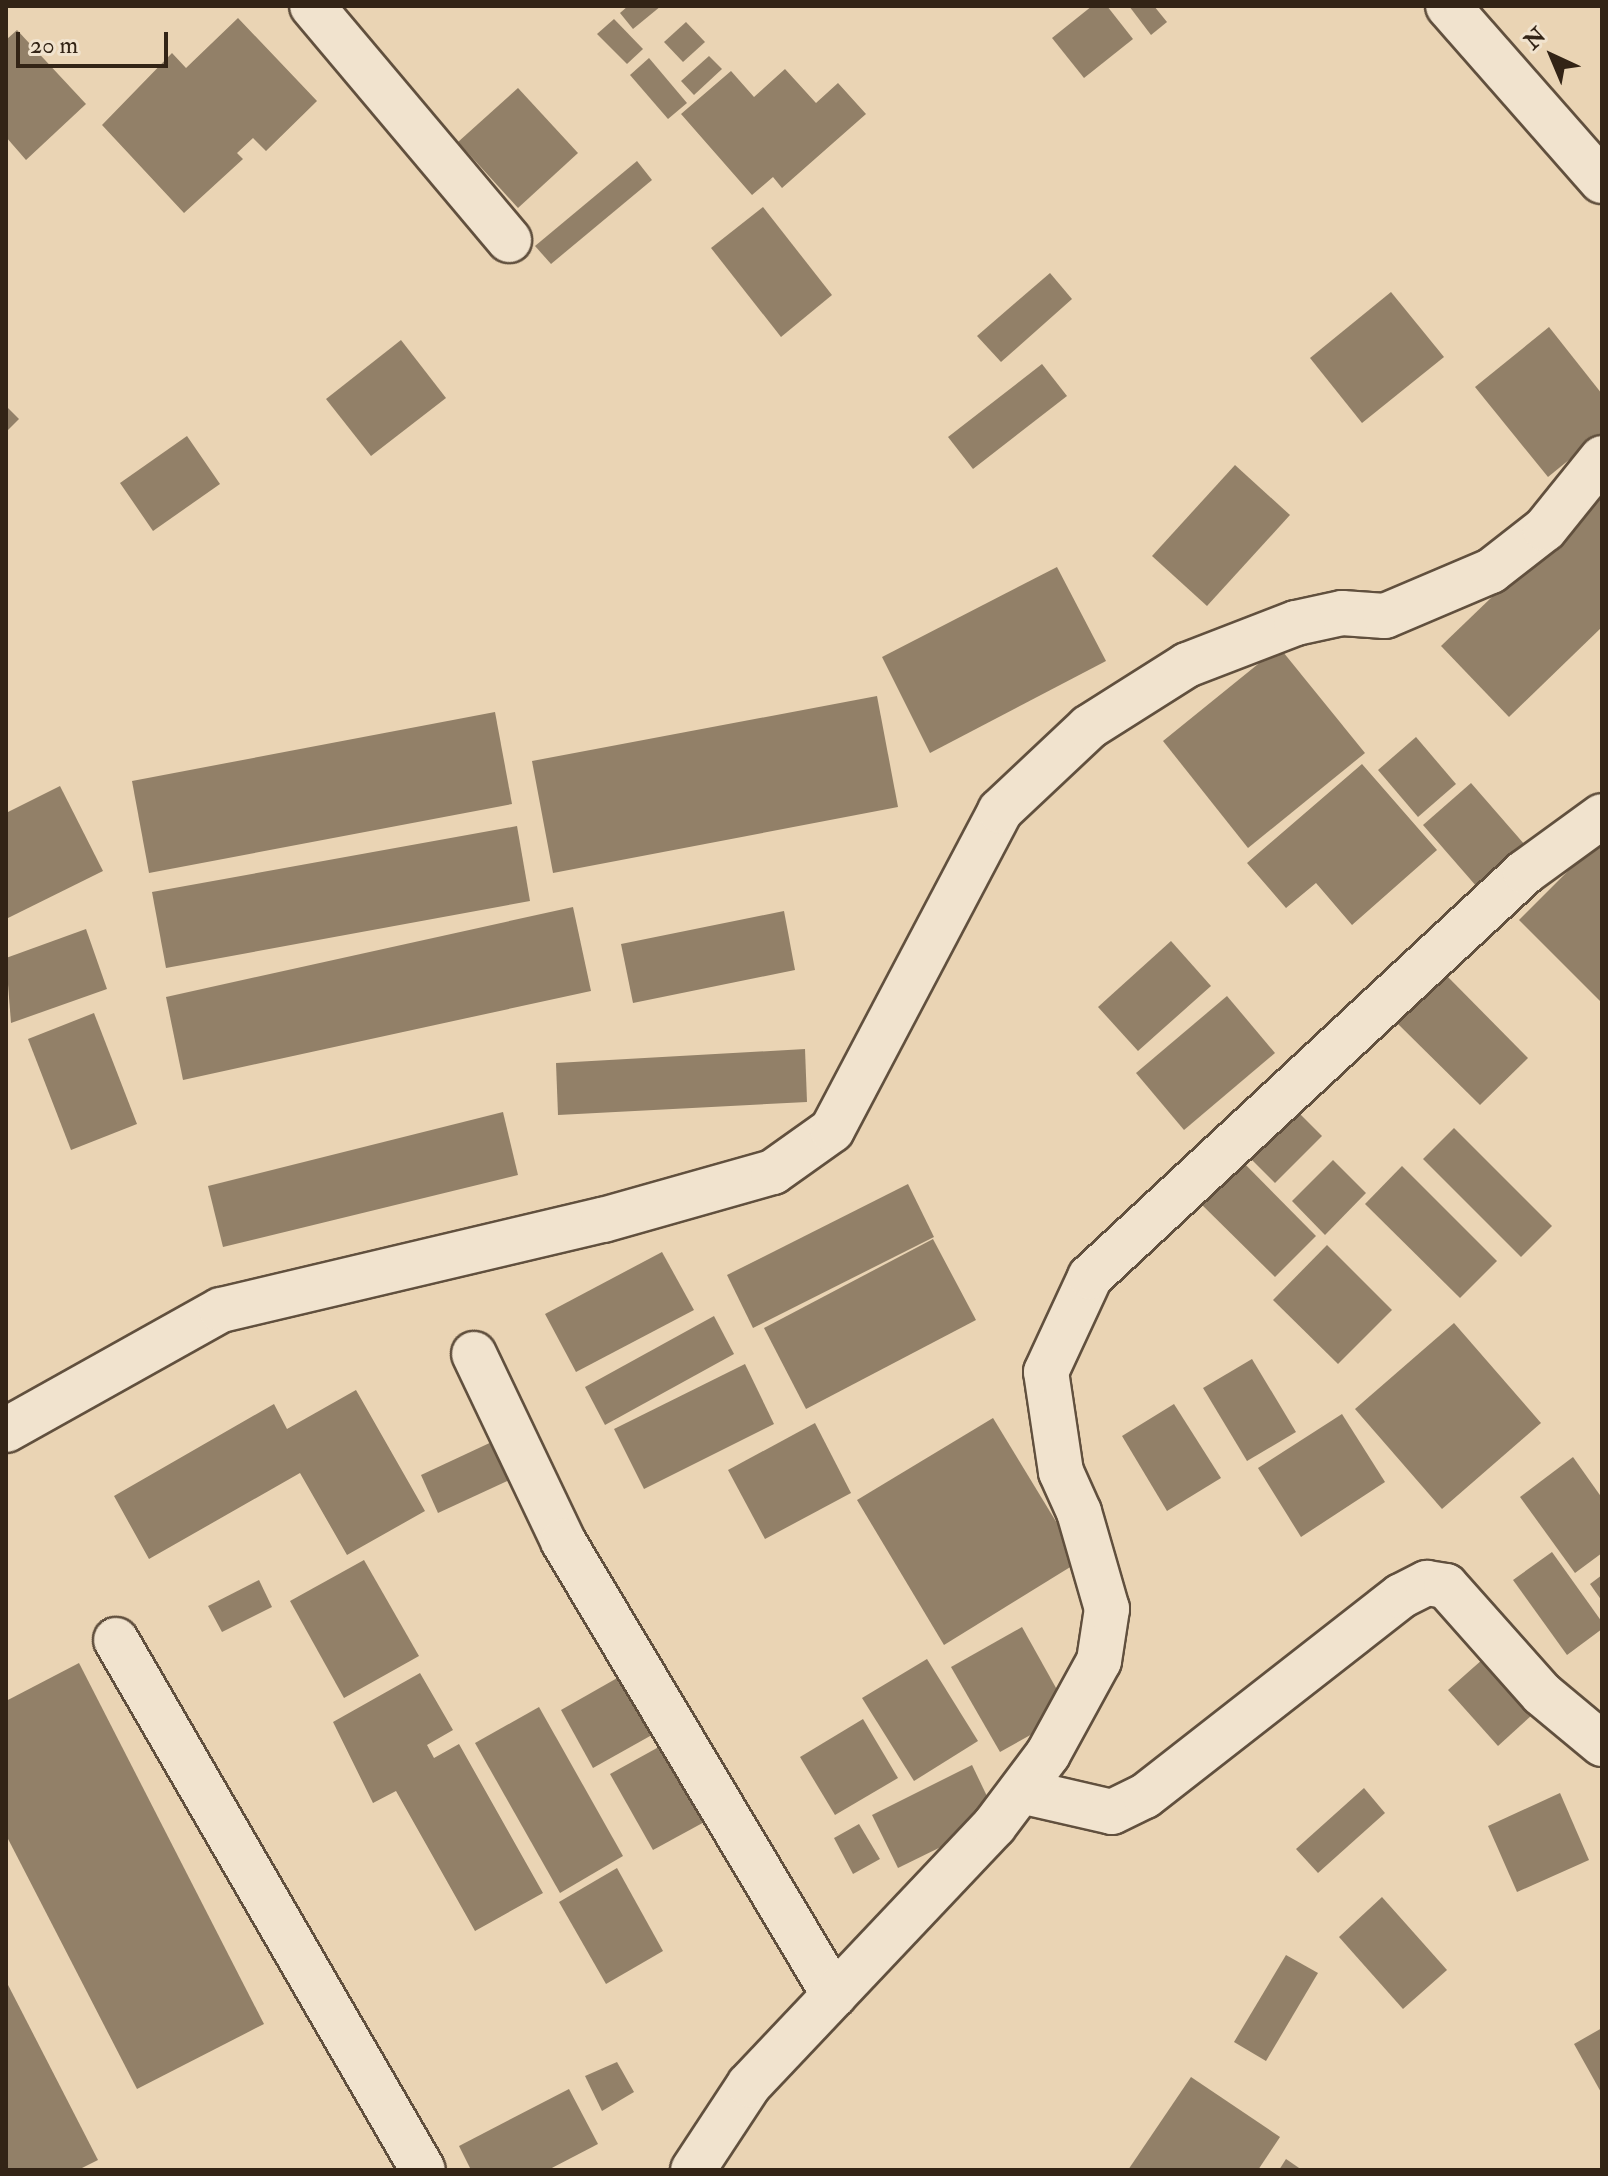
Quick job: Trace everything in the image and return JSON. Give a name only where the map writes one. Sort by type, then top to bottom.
[{"type":"street","points":[[312,6],[509,240]]},
{"type":"street","points":[[1448,6],[1602,181]]},
{"type":"street","points":[[6,1430],[221,1310],[704,1195],[773,1172],[832,1130],[1000,811],[1089,727],[1187,665],[1296,623],[1342,613],[1385,616],[1491,571],[1545,529],[1602,458]]},
{"type":"street","points":[[693,2170],[749,2085],[1021,1791],[1048,1754],[1099,1661],[1107,1609],[1079,1512],[1061,1472],[1046,1372],[1090,1277],[1525,872],[1602,816]]},
{"type":"street","points":[[474,1354],[563,1541],[834,1995]]},
{"type":"street","points":[[1021,1791],[1112,1812],[1145,1796],[1401,1596],[1427,1583],[1446,1586],[1542,1694],[1602,1744]]},
{"type":"street","points":[[116,1640],[423,2170]]},
{"type":"building","points":[[628,6],[661,6],[633,29],[620,13]]},
{"type":"building","points":[[1092,6],[1107,6],[1133,39],[1084,78],[1052,38]]},
{"type":"building","points":[[1129,6],[1154,6],[1167,22],[1151,35]]},
{"type":"building","points":[[238,18],[317,101],[266,151],[253,138],[237,153],[243,159],[184,213],[102,125],[172,53],[186,68]]},
{"type":"building","points":[[614,19],[643,49],[627,64],[597,34]]},
{"type":"building","points":[[686,22],[705,42],[683,62],[664,42]]},
{"type":"building","points":[[17,30],[86,104],[26,160],[6,137],[6,40]]},
{"type":"building","points":[[709,56],[722,69],[694,95],[681,81]]},
{"type":"building","points":[[649,58],[687,103],[668,119],[630,75]]},
{"type":"building","points":[[785,69],[816,103],[838,83],[866,114],[782,188],[773,177],[752,195],[681,114],[731,71],[754,97]]},
{"type":"building","points":[[518,88],[578,153],[518,208],[458,142]]},
{"type":"building","points":[[637,161],[652,180],[551,264],[535,246]]},
{"type":"building","points":[[763,207],[832,295],[781,337],[711,248]]},
{"type":"building","points":[[1050,273],[1072,299],[1001,362],[977,336]]},
{"type":"building","points":[[1391,292],[1444,357],[1362,423],[1310,358]]},
{"type":"building","points":[[1549,327],[1602,394],[1602,433],[1548,477],[1475,387]]},
{"type":"building","points":[[401,340],[446,398],[371,456],[326,399]]},
{"type":"building","points":[[1042,364],[1067,396],[973,469],[948,437]]},
{"type":"building","points":[[6,406],[19,419],[6,432]]},
{"type":"building","points":[[187,436],[220,484],[153,531],[120,483]]},
{"type":"building","points":[[1235,465],[1290,515],[1207,606],[1152,556]]},
{"type":"building","points":[[1602,491],[1602,627],[1509,717],[1441,646]]},
{"type":"building","points":[[1057,567],[1106,661],[930,753],[882,657]]},
{"type":"building","points":[[1279,647],[1365,753],[1248,848],[1163,741]]},
{"type":"building","points":[[877,696],[898,807],[553,873],[532,761]]},
{"type":"building","points":[[495,712],[512,804],[149,873],[132,781]]},
{"type":"building","points":[[1416,737],[1456,784],[1418,817],[1378,770]]},
{"type":"building","points":[[1362,764],[1437,850],[1352,925],[1316,883],[1286,908],[1247,863]]},
{"type":"building","points":[[1471,783],[1525,845],[1477,887],[1423,825]]},
{"type":"building","points":[[60,786],[103,871],[6,919],[6,813]]},
{"type":"building","points":[[517,826],[530,901],[166,968],[152,892]]},
{"type":"building","points":[[1602,837],[1602,1003],[1519,920]]},
{"type":"building","points":[[573,907],[591,991],[183,1080],[166,997]]},
{"type":"building","points":[[784,911],[795,970],[633,1003],[621,944]]},
{"type":"building","points":[[86,929],[107,989],[11,1023],[6,958]]},
{"type":"building","points":[[1171,941],[1211,986],[1138,1051],[1098,1007]]},
{"type":"building","points":[[1445,974],[1528,1058],[1480,1105],[1397,1023]]},
{"type":"building","points":[[1227,996],[1275,1053],[1184,1130],[1136,1073]]},
{"type":"building","points":[[94,1013],[137,1124],[71,1150],[28,1039]]},
{"type":"building","points":[[805,1049],[807,1102],[558,1115],[556,1063]]},
{"type":"building","points":[[1287,1101],[1322,1136],[1275,1183],[1240,1148]]},
{"type":"building","points":[[503,1112],[518,1175],[223,1247],[208,1186]]},
{"type":"building","points":[[1454,1128],[1552,1226],[1521,1257],[1423,1159]]},
{"type":"building","points":[[1233,1152],[1316,1236],[1275,1277],[1191,1194]]},
{"type":"building","points":[[1333,1160],[1366,1193],[1325,1235],[1292,1201]]},
{"type":"building","points":[[1402,1166],[1497,1261],[1460,1298],[1365,1204]]},
{"type":"building","points":[[908,1184],[934,1237],[753,1328],[727,1275]]},
{"type":"building","points":[[933,1239],[976,1320],[806,1409],[764,1328]]},
{"type":"building","points":[[1327,1245],[1392,1310],[1338,1364],[1273,1300]]},
{"type":"building","points":[[662,1252],[694,1310],[576,1372],[545,1314]]},
{"type":"building","points":[[714,1316],[734,1354],[605,1425],[585,1387]]},
{"type":"building","points":[[1454,1323],[1541,1423],[1442,1509],[1355,1409]]},
{"type":"building","points":[[1252,1359],[1296,1432],[1247,1461],[1203,1388]]},
{"type":"building","points":[[745,1364],[774,1424],[644,1489],[614,1429]]},
{"type":"building","points":[[356,1390],[425,1511],[347,1555],[300,1473],[149,1559],[114,1496],[274,1404],[287,1429]]},
{"type":"building","points":[[1174,1404],[1221,1478],[1167,1511],[1122,1436]]},
{"type":"building","points":[[1342,1414],[1385,1482],[1301,1537],[1258,1468]]},
{"type":"building","points":[[993,1418],[1080,1561],[944,1645],[857,1500]]},
{"type":"building","points":[[815,1423],[851,1493],[765,1539],[728,1470]]},
{"type":"building","points":[[496,1440],[514,1478],[438,1513],[421,1475]]},
{"type":"building","points":[[1573,1457],[1602,1498],[1602,1553],[1575,1573],[1520,1497]]},
{"type":"building","points":[[1552,1552],[1602,1622],[1602,1629],[1567,1655],[1513,1580]]},
{"type":"building","points":[[364,1560],[419,1656],[344,1698],[290,1601]]},
{"type":"building","points":[[1602,1575],[1602,1601],[1590,1584]]},
{"type":"building","points":[[259,1580],[272,1607],[222,1632],[208,1606]]},
{"type":"building","points":[[1022,1627],[1070,1713],[1000,1752],[951,1667]]},
{"type":"building","points":[[927,1659],[978,1741],[914,1781],[862,1698]]},
{"type":"building","points":[[1483,1659],[1532,1715],[1498,1746],[1448,1690]]},
{"type":"building","points":[[79,1663],[264,2024],[137,2089],[6,1835],[6,1701]]},
{"type":"building","points":[[420,1673],[453,1730],[427,1745],[434,1758],[459,1744],[543,1893],[475,1931],[396,1791],[373,1803],[333,1722]]},
{"type":"building","points":[[626,1673],[659,1731],[593,1768],[561,1710]]},
{"type":"building","points":[[539,1707],[623,1856],[560,1893],[475,1743]]},
{"type":"building","points":[[863,1719],[898,1778],[835,1815],[800,1757]]},
{"type":"building","points":[[675,1738],[719,1814],[653,1850],[610,1774]]},
{"type":"building","points":[[972,1765],[998,1819],[898,1868],[872,1815]]},
{"type":"building","points":[[1364,1788],[1385,1813],[1318,1873],[1296,1849]]},
{"type":"building","points":[[1560,1793],[1589,1860],[1517,1892],[1488,1826]]},
{"type":"building","points":[[859,1824],[880,1859],[853,1874],[834,1838]]},
{"type":"building","points":[[617,1868],[663,1951],[606,1984],[559,1902]]},
{"type":"building","points":[[1382,1897],[1447,1970],[1403,2009],[1339,1937]]},
{"type":"building","points":[[1286,1955],[1318,1973],[1266,2061],[1234,2042]]},
{"type":"building","points":[[6,1981],[98,2160],[78,2170],[6,2170]]},
{"type":"building","points":[[1602,2028],[1602,2094],[1574,2044]]},
{"type":"building","points":[[617,2062],[634,2092],[602,2111],[585,2076]]},
{"type":"building","points":[[1191,2077],[1280,2137],[1258,2170],[1128,2170]]},
{"type":"building","points":[[569,2089],[598,2144],[548,2170],[471,2170],[459,2146]]},
{"type":"building","points":[[1286,2159],[1302,2170],[1279,2170]]}]
